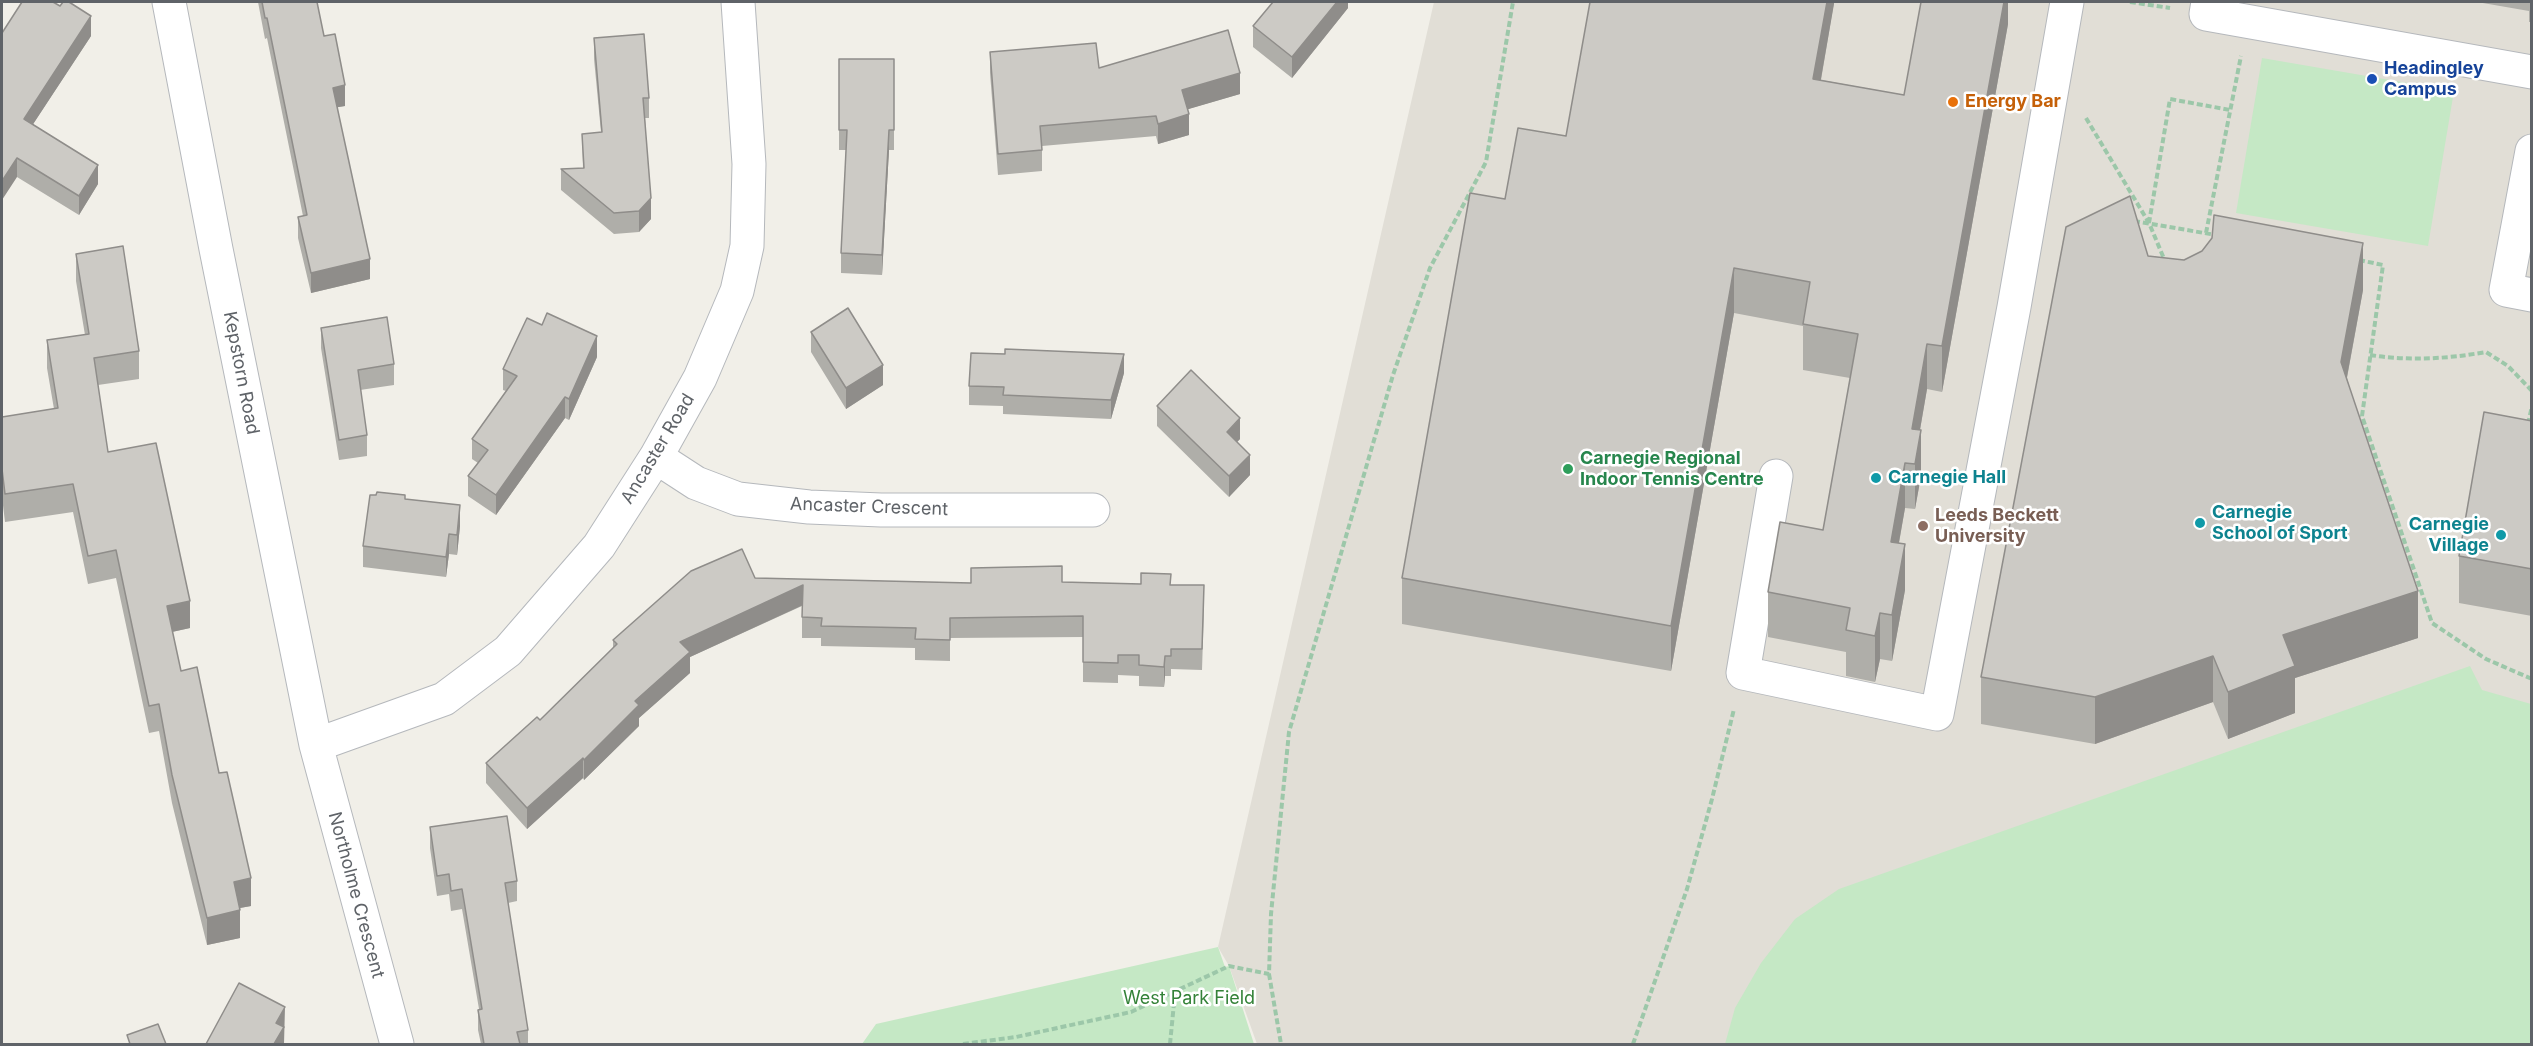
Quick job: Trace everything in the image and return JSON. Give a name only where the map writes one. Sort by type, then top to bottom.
[{"type":"street","name":"Kepstorn Road","points":[[169,2],[216,249],[316,745]]},
{"type":"street","name":"Ancaster Road","points":[[316,745],[444,699],[508,651],[599,546],[656,457],[705,368],[737,291],[747,246],[749,164],[738,2]]},
{"type":"street","points":[[1776,476],[1743,673],[1936,714],[2014,307],[2067,2]]},
{"type":"street","points":[[2208,2],[2206,15],[2532,72]]},
{"type":"street","points":[[2532,151],[2506,290],[2532,295]]},
{"type":"street","name":"Ancaster Crescent","points":[[656,457],[696,483],[738,499],[809,507],[871,510],[1093,510]]},
{"type":"street","name":"Northolme Crescent","points":[[316,745],[397,1044]]},
{"type":"path","points":[[1281,1044],[1269,974],[1271,914],[1289,732],[1393,375],[1430,268],[1486,162],[1513,2]]},
{"type":"path","points":[[2206,233],[2247,22]]},
{"type":"path","points":[[2149,223],[2170,99],[2230,110]]},
{"type":"path","points":[[2085,117],[2149,223],[2166,265]]},
{"type":"path","points":[[2127,219],[2218,235]]},
{"type":"path","points":[[2348,258],[2383,265],[2362,416],[2432,623],[2486,659],[2532,679]]},
{"type":"path","points":[[2370,355],[2396,359],[2444,359],[2486,352],[2508,366],[2532,391]]},
{"type":"path","points":[[2528,426],[2532,406]]},
{"type":"path","points":[[1634,1044],[1687,889],[1743,673]]},
{"type":"path","points":[[963,1044],[1016,1036],[1131,1012],[1229,966],[1269,974]]},
{"type":"path","points":[[1170,1044],[1175,992]]},
{"type":"shaded area","name":"Leeds Beckett University","points":[[1434,2],[2531,2],[2531,1044],[1257,1044],[1229,966],[1218,947]]},
{"type":"green space","points":[[2262,58],[2454,91],[2428,246],[2236,213]]},
{"type":"green space","points":[[2470,666],[2482,690],[2531,704],[2531,1044],[1725,1044],[1735,1008],[1761,963],[1795,919],[1839,889]]},
{"type":"green space","name":"West Park Field","points":[[1218,947],[1225,967],[1229,966],[1254,1044],[862,1044],[876,1024]]},
{"type":"building","points":[[22,2],[53,2],[60,6],[63,2],[69,2],[91,16],[24,119],[98,165],[79,196],[17,158],[2,181],[2,33]]},
{"type":"building","points":[[262,2],[317,2],[324,36],[335,34],[345,85],[333,88],[370,259],[311,273],[298,217],[307,215]]},
{"type":"building","points":[[1273,2],[1337,2],[1292,57],[1253,26]]},
{"type":"building","points":[[1590,2],[1827,2],[1813,79],[1904,95],[1921,2],[2004,2],[1942,346],[1927,344],[1912,429],[1921,430],[1915,464],[1905,463],[1891,542],[1905,544],[1892,615],[1880,613],[1875,636],[1846,630],[1850,608],[1768,592],[1780,522],[1823,530],[1858,334],[1803,324],[1810,282],[1734,268],[1671,626],[1402,578],[1470,193],[1505,199],[1518,128],[1566,136]]},
{"type":"building","points":[[1228,30],[1240,73],[1182,90],[1189,114],[1158,124],[1156,116],[1040,126],[1042,150],[998,154],[990,52],[1096,43],[1099,68]]},
{"type":"building","points":[[644,34],[649,98],[643,98],[651,198],[639,211],[614,213],[561,169],[584,168],[582,134],[602,132],[594,38]]},
{"type":"building","points":[[839,59],[894,59],[894,130],[889,130],[882,255],[841,253],[847,130],[839,130]]},
{"type":"building","name":"Carnegie School of Sport","points":[[2130,196],[2148,256],[2184,260],[2202,251],[2212,238],[2214,215],[2363,243],[2341,362],[2418,591],[2283,635],[2295,666],[2228,692],[2213,656],[2095,697],[1981,677],[2066,227]]},
{"type":"building","points":[[123,246],[139,351],[94,358],[108,452],[156,443],[190,601],[167,606],[181,671],[197,667],[219,773],[227,772],[251,878],[234,882],[240,910],[207,918],[172,775],[159,704],[149,706],[116,550],[88,556],[73,484],[5,494],[2,469],[2,417],[58,408],[47,340],[89,334],[76,254]]},
{"type":"building","points":[[848,308],[883,365],[846,388],[811,332]]},
{"type":"building","points":[[547,313],[597,336],[569,399],[565,397],[496,495],[468,476],[488,450],[472,439],[517,376],[503,369],[527,318],[542,325]]},
{"type":"building","points":[[387,317],[394,364],[358,370],[367,435],[339,440],[321,328]]},
{"type":"building","points":[[1005,349],[1124,354],[1111,400],[1003,395],[1004,387],[969,386],[971,353],[1005,354]]},
{"type":"building","points":[[1191,370],[1240,418],[1227,432],[1250,455],[1229,476],[1157,406]]},
{"type":"building","name":"Carnegie Village","points":[[2484,412],[2532,421],[2532,569],[2459,556]]},
{"type":"building","points":[[377,492],[405,495],[405,499],[460,505],[457,535],[449,534],[446,557],[363,546],[370,495],[376,495]]},
{"type":"building","points":[[742,549],[755,578],[971,583],[971,568],[1062,566],[1062,582],[1141,584],[1141,573],[1171,574],[1170,585],[1204,585],[1202,649],[1171,649],[1171,656],[1165,656],[1164,667],[1139,665],[1139,655],[1118,655],[1118,663],[1083,662],[1083,616],[950,618],[950,640],[915,639],[916,628],[821,626],[822,618],[802,617],[803,585],[680,642],[690,652],[635,701],[639,705],[584,760],[583,758],[527,808],[486,763],[537,717],[540,720],[617,644],[613,640],[691,571]]},
{"type":"building","points":[[507,816],[517,881],[505,883],[528,1030],[517,1032],[520,1044],[484,1044],[478,1010],[482,1009],[462,889],[451,891],[449,874],[437,876],[430,827]]},
{"type":"building","points":[[239,983],[285,1007],[276,1023],[284,1027],[274,1044],[206,1044]]},
{"type":"building","points":[[158,1024],[166,1044],[130,1044],[127,1035]]},
{"type":"place","name":"Headingley Campus","points":[[2372,79]]},
{"type":"place","name":"Energy Bar","points":[[1953,102]]},
{"type":"place","name":"Carnegie Regional Indoor Tennis Centre","points":[[1568,469]]},
{"type":"place","name":"Carnegie Hall","points":[[1876,478]]},
{"type":"place","name":"Carnegie School of Sport","points":[[2200,523]]},
{"type":"place","name":"Leeds Beckett University","points":[[1923,526]]},
{"type":"place","name":"Carnegie Village","points":[[2501,535]]}]
